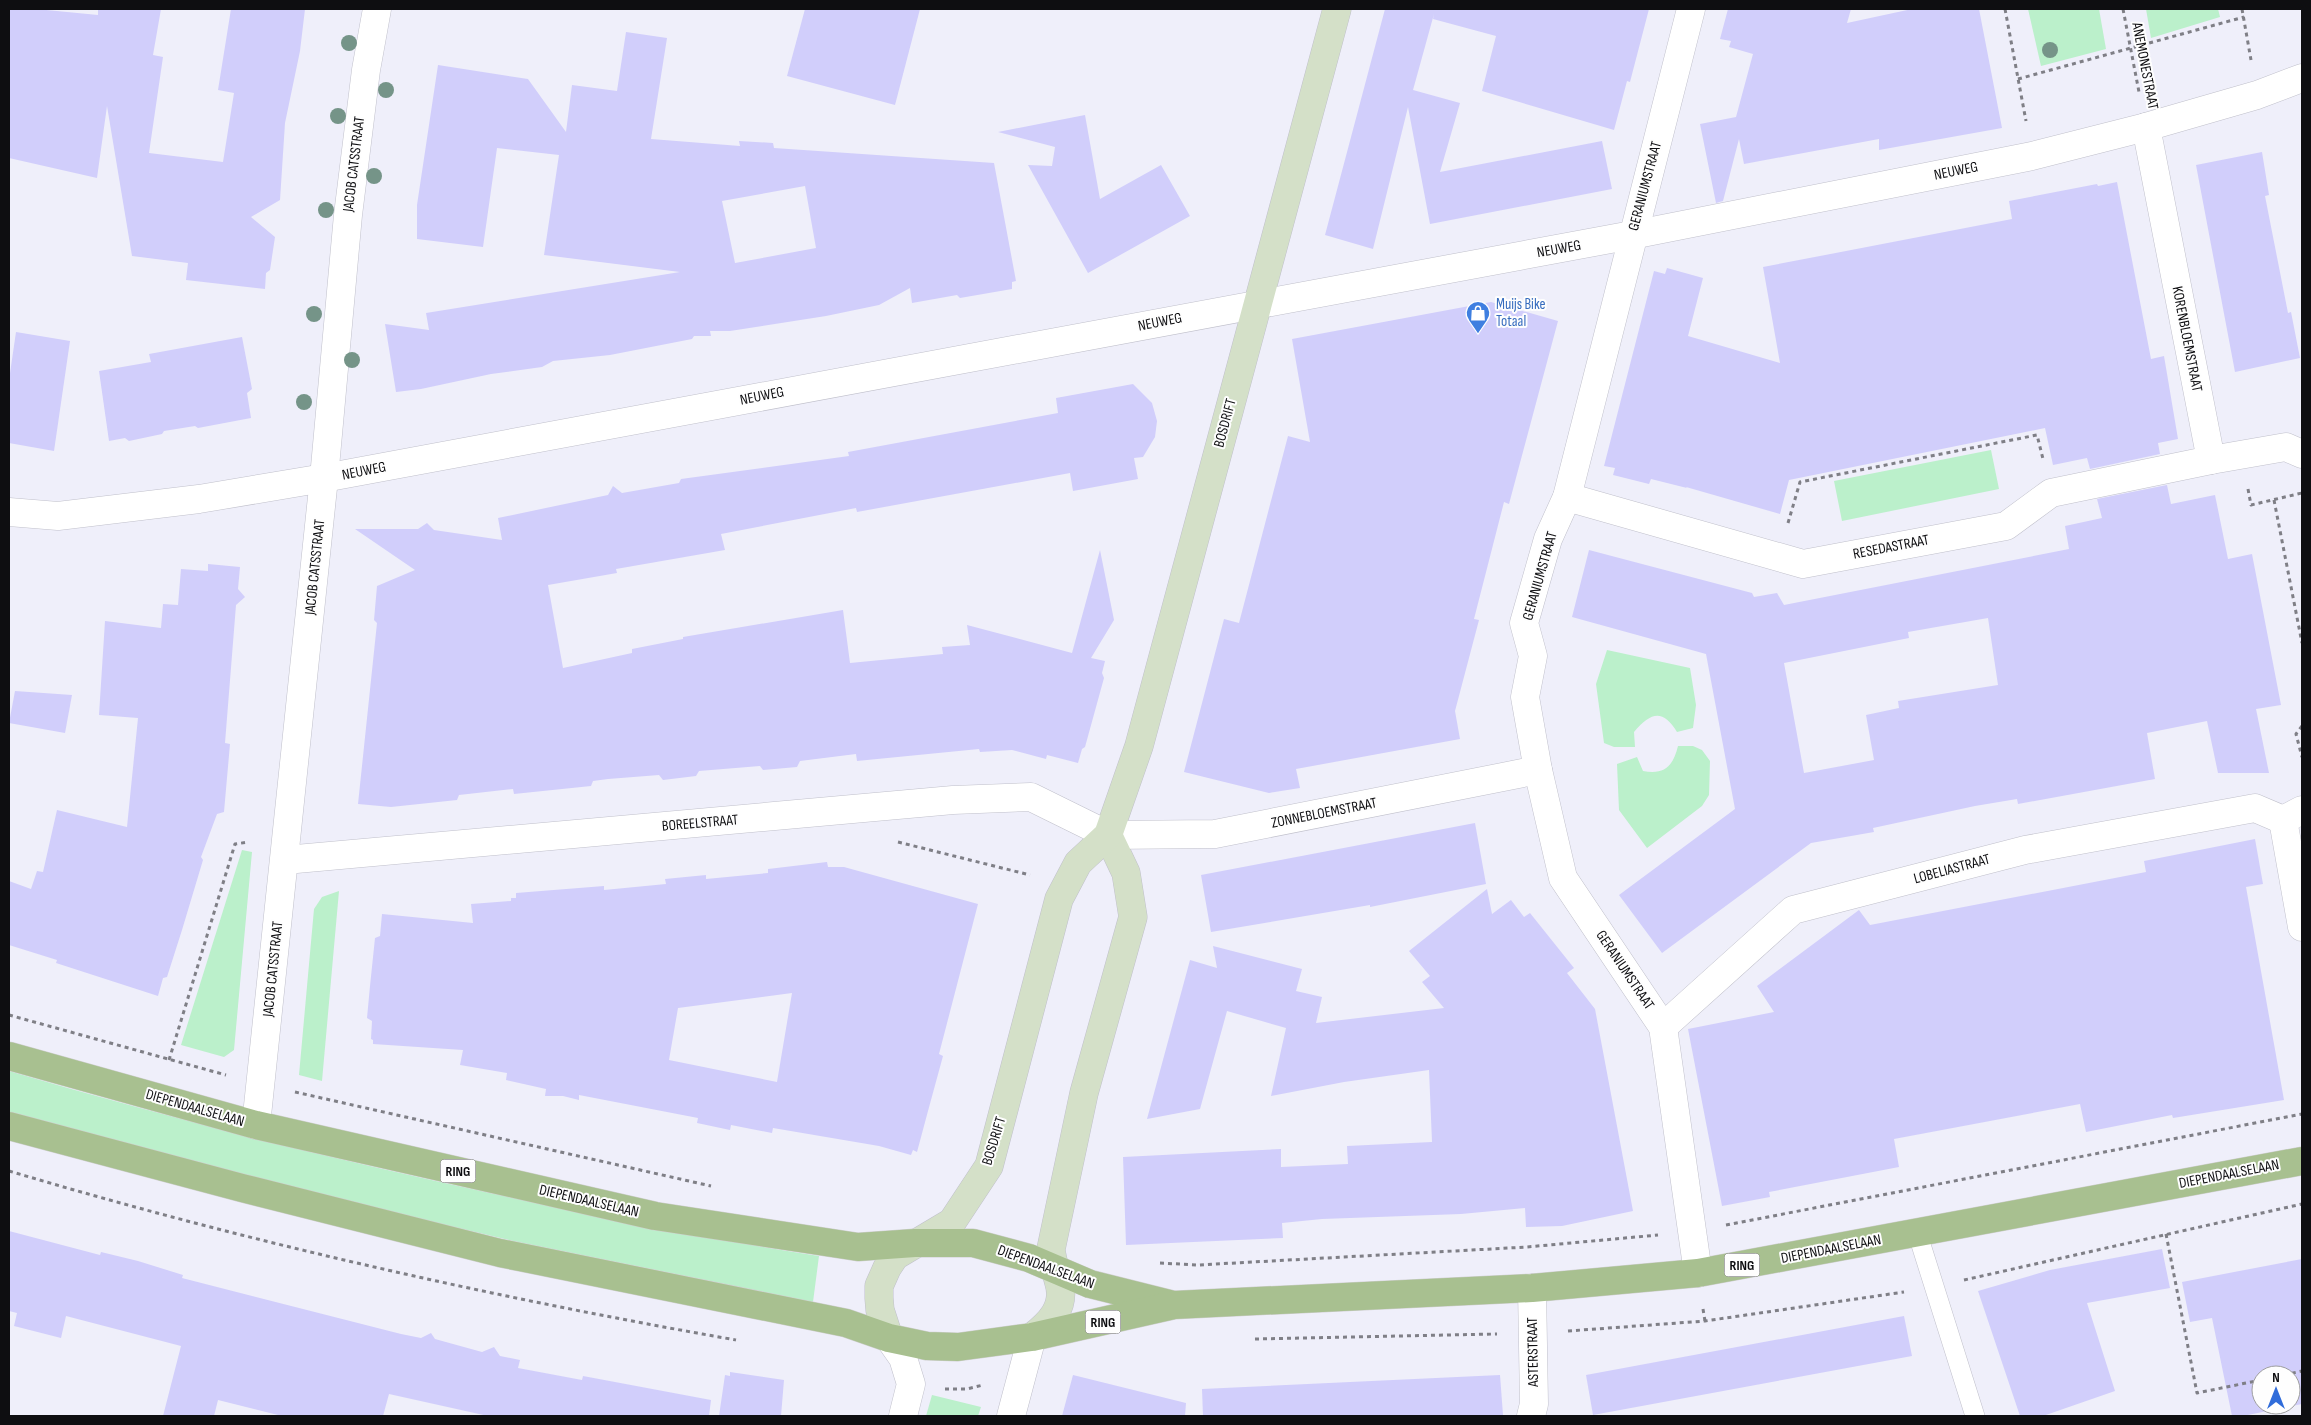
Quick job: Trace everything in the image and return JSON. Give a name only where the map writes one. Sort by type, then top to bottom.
[{"type":"main road","name":"DIEPENDAALSELAAN","points":[[9,1056],[256,1125],[655,1216],[858,1248],[915,1243],[973,1243],[1003,1250],[1054,1268],[1090,1284],[1174,1305]]},
{"type":"main road","name":"DIEPENDAALSELAAN","points":[[9,1126],[242,1188],[500,1253],[846,1324],[889,1338],[927,1346],[958,1347],[1032,1337],[1174,1305],[1532,1288],[1698,1274],[2302,1161]]},
{"type":"street","name":"JACOB CATSSTRAAT","points":[[256,1125],[324,478],[348,215],[366,70],[377,9]]},
{"type":"street","name":"BOSDRIFT","points":[[903,1416],[911,1384],[904,1358],[889,1338],[880,1310],[879,1286],[887,1268],[896,1256],[952,1222],[989,1166],[1059,899],[1078,862],[1108,835],[1139,746],[1336,9]]},
{"type":"street","name":"GERANIUMSTRAAT","points":[[1691,9],[1632,235],[1567,497],[1548,539],[1524,624],[1533,656],[1525,698],[1538,770],[1563,878],[1663,1027],[1698,1274]]},
{"type":"street","name":"NEUWEG","points":[[9,512],[58,516],[199,499],[324,478],[1632,235],[2032,156],[2146,127],[2258,95],[2302,78]]},
{"type":"street","name":"KORENBLOEMSTRAAT","points":[[2146,127],[2211,460]]},
{"type":"street","points":[[2211,460],[2286,447],[2302,454]]},
{"type":"street","name":"RESEDASTRAAT","points":[[1567,497],[1803,564],[2006,526],[2051,493],[2211,460]]},
{"type":"street","name":"ZONNEBLOEMSTRAAT","points":[[1108,835],[1215,834],[1538,770]]},
{"type":"street","name":"BOREELSTRAAT","points":[[286,848],[953,800],[1030,797],[1108,835]]},
{"type":"street","name":"LOBELIASTRAAT","points":[[1663,1027],[1792,910],[2025,850],[2255,808],[2292,815]]},
{"type":"street","points":[[2292,815],[2302,927]]},
{"type":"street","points":[[1011,1416],[1032,1337],[1049,1324],[1062,1299],[1051,1249],[1084,1093],[1133,917],[1126,873],[1108,835]]},
{"type":"street","name":"ASTERSTRAAT","points":[[1531,1416],[1534,1404],[1532,1288]]},
{"type":"lane","points":[[1917,1232],[1975,1416]]},
{"type":"path","points":[[2005,9],[2032,156]]},
{"type":"path","name":"ANEMONESTRAAT","points":[[2123,9],[2146,127]]},
{"type":"path","points":[[2242,9],[2258,95]]},
{"type":"path","points":[[2018,79],[2130,50],[2244,17]]},
{"type":"path","points":[[1778,557],[1800,482],[2037,435],[2051,493]]},
{"type":"path","points":[[2274,500],[2302,643]]},
{"type":"path","points":[[2302,726],[2296,734],[2302,757]]},
{"type":"path","points":[[860,808],[885,839],[1029,876],[1040,857],[1078,862]]},
{"type":"path","points":[[169,1060],[235,844],[286,848]]},
{"type":"path","points":[[9,1015],[261,1084],[714,1187]]},
{"type":"path","points":[[1150,1262],[1198,1265],[1527,1247],[1692,1232],[1825,1204],[2302,1114]]},
{"type":"path","points":[[2166,1234],[2197,1393],[2251,1382]]},
{"type":"path","points":[[911,1384],[942,1389],[967,1389],[1022,1375]]},
{"type":"green space","points":[[2028,9],[2099,9],[2106,49],[2041,66]]},
{"type":"green space","points":[[2146,9],[2218,9],[2220,17],[2151,38]]},
{"type":"green space","points":[[1991,450],[1999,489],[1842,521],[1834,481]]},
{"type":"green space","points":[[1607,650],[1690,668],[1696,705],[1693,728],[1677,732],[1667,719],[1657,716],[1651,717],[1634,732],[1635,747],[1614,747],[1604,743],[1596,684]]},
{"type":"green space","points":[[1678,746],[1693,746],[1702,750],[1710,761],[1709,795],[1702,806],[1647,848],[1619,810],[1617,764],[1637,757],[1643,771],[1657,772],[1671,764]]},
{"type":"green space","points":[[242,850],[252,852],[234,1050],[224,1057],[181,1045]]},
{"type":"green space","points":[[339,891],[322,1081],[299,1075],[314,909],[322,897]]},
{"type":"green space","points":[[9,1071],[190,1121],[434,1181],[657,1227],[819,1256],[813,1302],[513,1241],[238,1176],[9,1114]]},
{"type":"green space","points":[[932,1395],[981,1407],[978,1416],[926,1416]]},
{"type":"building","points":[[9,9],[36,9],[98,15],[98,9],[161,9],[153,55],[163,57],[149,153],[223,162],[234,93],[218,90],[231,9],[305,9],[300,51],[285,123],[280,200],[251,217],[275,237],[270,270],[266,273],[265,289],[186,280],[188,263],[132,256],[107,106],[97,178],[9,158]]},
{"type":"building","points":[[805,9],[920,9],[895,105],[787,76]]},
{"type":"building","points":[[1385,9],[1649,9],[1630,82],[1627,81],[1614,130],[1482,91],[1496,36],[1433,19],[1434,14],[1413,90],[1460,103],[1440,172],[1602,141],[1612,189],[1430,224],[1408,107],[1373,249],[1325,235]]},
{"type":"building","points":[[1728,9],[1851,9],[1847,23],[1912,9],[1979,9],[2002,128],[1879,150],[1879,139],[1744,164],[1739,139],[1723,201],[1716,203],[1700,124],[1736,117],[1753,54],[1729,47],[1731,41],[1720,39]]},
{"type":"building","points":[[626,32],[667,38],[651,139],[740,146],[739,141],[773,143],[774,148],[994,163],[1016,281],[1012,282],[1012,289],[960,298],[957,295],[912,303],[910,288],[879,305],[826,316],[730,331],[710,331],[711,336],[694,336],[692,339],[610,355],[553,361],[542,367],[491,374],[421,389],[396,392],[385,324],[429,330],[426,313],[680,272],[544,255],[559,155],[497,148],[483,247],[417,239],[417,205],[438,65],[528,79],[566,132],[572,85],[617,91]],"holes":[[[805,186],[816,248],[735,263],[722,201]]]},
{"type":"building","points":[[1085,115],[1100,199],[1161,165],[1190,216],[1088,273],[1028,165],[1052,166],[1055,147],[998,132]]},
{"type":"building","points":[[2262,152],[2269,195],[2265,196],[2288,313],[2291,312],[2300,358],[2235,372],[2196,165]]},
{"type":"building","points":[[2117,182],[2151,359],[2164,356],[2178,439],[2158,443],[2160,454],[2090,469],[2087,458],[2053,465],[2045,428],[1789,480],[1780,514],[1686,487],[1651,479],[1649,484],[1613,475],[1615,468],[1604,466],[1654,271],[1665,274],[1667,268],[1703,278],[1688,336],[1780,363],[1763,267],[2012,219],[2009,201]]},
{"type":"building","points":[[1491,302],[1558,321],[1509,504],[1504,502],[1474,619],[1479,620],[1455,711],[1460,739],[1296,769],[1300,788],[1269,793],[1184,772],[1224,619],[1239,623],[1288,436],[1310,442],[1292,339]]},
{"type":"building","points":[[16,332],[70,341],[54,451],[9,443],[9,380]]},
{"type":"building","points":[[242,337],[252,389],[247,393],[251,418],[198,428],[195,426],[164,431],[162,434],[129,441],[125,438],[109,441],[99,371],[151,362],[149,354]]},
{"type":"building","points":[[1133,384],[1152,403],[1157,421],[1155,437],[1143,457],[1134,458],[1138,479],[1073,491],[1070,473],[857,512],[856,508],[721,534],[725,550],[616,569],[617,573],[548,585],[563,668],[632,653],[632,649],[683,639],[683,637],[843,610],[850,663],[943,654],[942,647],[970,645],[967,625],[1072,653],[1100,550],[1114,620],[1091,658],[1105,661],[1102,673],[1104,678],[1085,747],[1082,749],[1078,763],[1047,755],[1046,759],[1012,750],[980,752],[979,749],[857,761],[856,754],[800,761],[797,767],[763,770],[760,766],[699,771],[696,776],[663,780],[659,775],[608,779],[593,781],[591,786],[514,794],[513,789],[459,795],[457,800],[391,807],[358,804],[377,623],[374,620],[377,586],[415,570],[355,529],[418,529],[427,523],[434,530],[502,540],[498,518],[608,495],[613,486],[622,493],[679,483],[681,479],[849,456],[848,452],[1058,413],[1056,398]]},
{"type":"building","points":[[2167,485],[2171,504],[2215,495],[2228,559],[2252,554],[2281,705],[2256,709],[2269,773],[2218,773],[2207,721],[2147,733],[2155,779],[2018,804],[2017,799],[1975,806],[1873,828],[1874,832],[1811,843],[1662,953],[1619,895],[1735,809],[1706,654],[1572,617],[1589,550],[1752,593],[1754,597],[1777,593],[1784,605],[2069,549],[2065,526],[2102,518],[2097,499]],"holes":[[[1988,618],[1998,685],[1898,701],[1899,708],[1866,715],[1874,760],[1804,773],[1784,663],[1909,638],[1908,632]]]},
{"type":"building","points":[[208,564],[240,567],[238,589],[245,597],[236,605],[225,743],[230,744],[224,812],[217,814],[201,857],[203,860],[182,930],[167,977],[163,978],[158,996],[56,963],[57,960],[9,945],[9,881],[31,889],[37,871],[43,872],[57,810],[127,827],[138,718],[99,715],[105,621],[161,628],[163,604],[178,605],[181,569],[208,571]]},
{"type":"building","points":[[15,691],[72,695],[65,733],[9,723]]},
{"type":"building","points":[[1475,823],[1486,884],[1370,907],[1370,905],[1211,932],[1201,875]]},
{"type":"building","points":[[2255,839],[2263,884],[2246,887],[2284,1100],[2173,1118],[2172,1115],[2086,1132],[2080,1104],[1894,1139],[1899,1167],[1769,1192],[1770,1197],[1722,1206],[1688,1029],[1774,1012],[1757,986],[1859,910],[1870,925],[2146,872],[2144,861]]},
{"type":"building","points":[[827,862],[828,867],[844,867],[978,904],[939,1054],[943,1056],[917,1152],[913,1150],[911,1155],[879,1146],[773,1128],[772,1133],[731,1125],[730,1130],[697,1123],[698,1118],[579,1095],[579,1100],[563,1096],[545,1096],[546,1089],[506,1080],[507,1073],[460,1065],[463,1050],[373,1044],[371,1039],[372,1021],[367,1018],[375,938],[380,936],[382,914],[473,923],[471,904],[511,901],[511,898],[516,898],[516,893],[604,886],[604,890],[666,884],[665,879],[706,875],[706,879],[768,873],[768,869]],"holes":[[[792,993],[777,1082],[669,1060],[678,1008]]]},
{"type":"building","points":[[1487,889],[1492,914],[1511,900],[1524,917],[1530,913],[1574,968],[1567,973],[1595,1009],[1633,1211],[1562,1226],[1526,1227],[1525,1208],[1461,1214],[1322,1219],[1282,1223],[1283,1238],[1126,1245],[1123,1157],[1281,1149],[1281,1167],[1348,1164],[1347,1146],[1432,1142],[1429,1070],[1344,1082],[1271,1096],[1286,1028],[1227,1011],[1200,1109],[1147,1119],[1190,960],[1217,968],[1213,946],[1302,969],[1296,991],[1322,997],[1316,1023],[1444,1008],[1422,982],[1430,976],[1409,951]]},
{"type":"building","points":[[9,1231],[100,1255],[101,1252],[138,1261],[183,1275],[182,1278],[401,1334],[421,1338],[431,1333],[435,1339],[482,1352],[494,1347],[500,1356],[520,1360],[518,1368],[582,1380],[583,1376],[711,1400],[709,1416],[488,1416],[389,1394],[383,1416],[282,1416],[218,1400],[214,1416],[163,1416],[181,1346],[66,1316],[61,1338],[14,1326],[17,1313],[9,1311]]},
{"type":"building","points":[[2162,1249],[2170,1288],[2087,1303],[2115,1391],[2043,1416],[2020,1416],[1978,1291],[2050,1270]]},
{"type":"building","points":[[2302,1259],[2302,1404],[2301,1365],[2251,1365],[2251,1414],[2232,1416],[2212,1318],[2190,1322],[2182,1282]]},
{"type":"building","points":[[1904,1316],[1912,1356],[1593,1415],[1586,1375]]},
{"type":"building","points":[[730,1372],[784,1380],[781,1416],[719,1416],[725,1375],[730,1376]]},
{"type":"building","points":[[1073,1375],[1186,1403],[1185,1416],[1062,1416]]},
{"type":"building","points":[[1500,1375],[1503,1415],[1203,1416],[1202,1389]]},
{"type":"place","name":"Muijs Bike Totaal","points":[[1478,334]]}]
